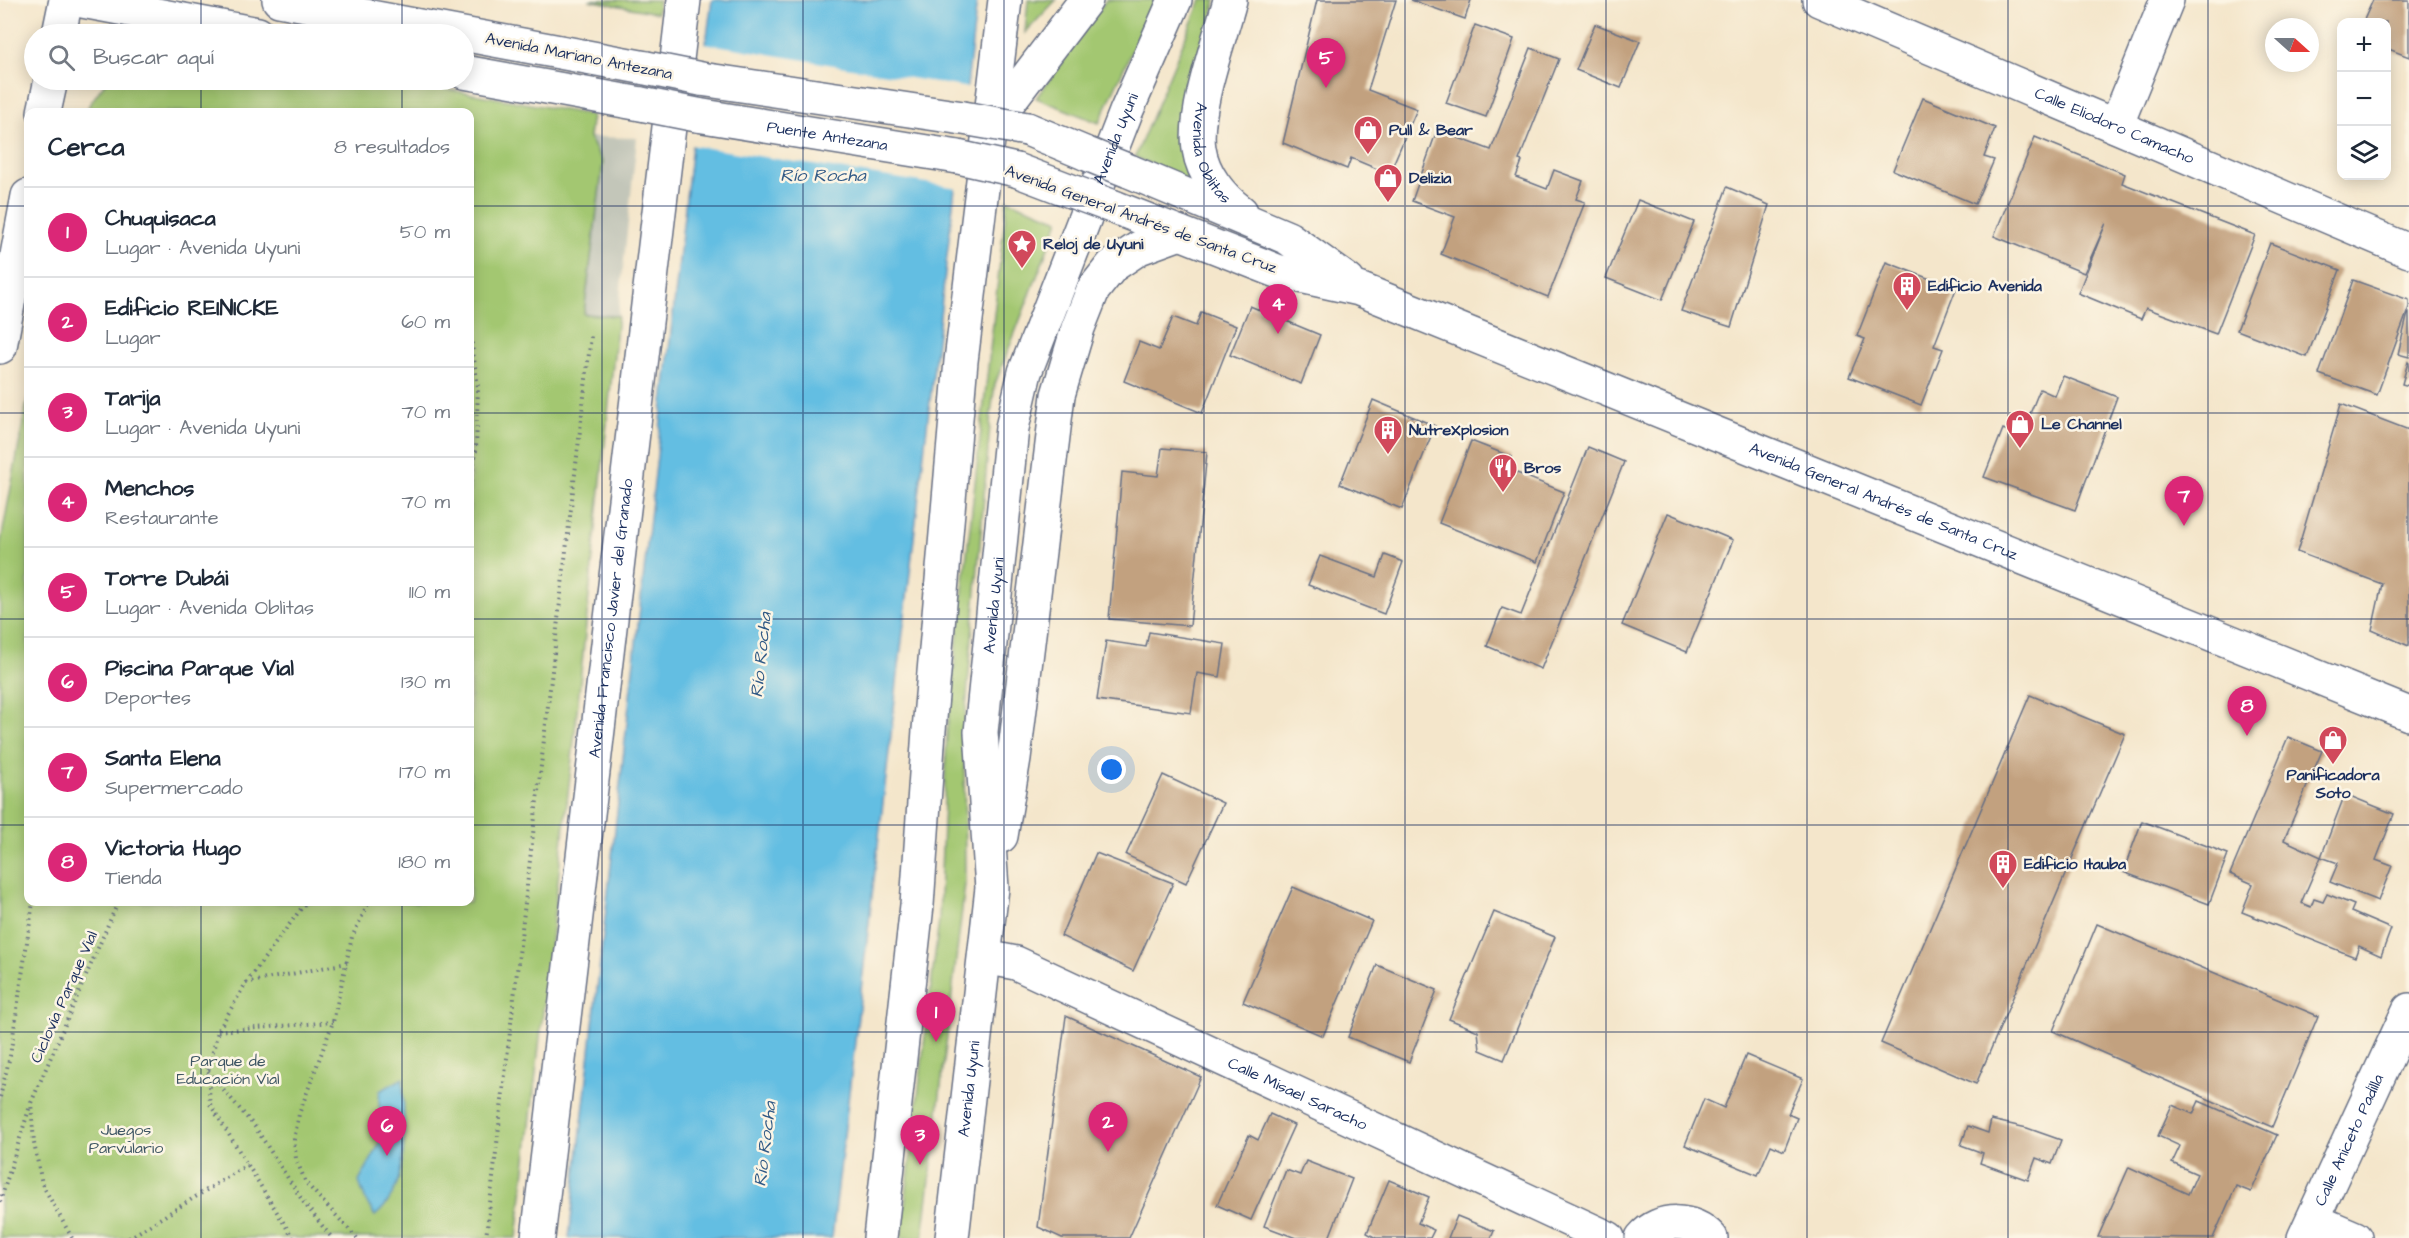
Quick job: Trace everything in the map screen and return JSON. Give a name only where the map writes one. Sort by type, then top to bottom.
[{"type":"main road","points":[[61,24],[66,0]]},
{"type":"main road","points":[[77,0],[205,24]]},
{"type":"main road","name":"Avenida Mariano Antezana","points":[[279,0],[407,24]]},
{"type":"main road","name":"Avenida Francisco Javier del Granado","points":[[538,1238],[684,0]]},
{"type":"main road","points":[[880,1238],[917,905],[929,730],[961,362],[976,122],[1005,0]]},
{"type":"main road","points":[[976,122],[1086,0]]},
{"type":"main road","name":"Avenida Uyuni","points":[[951,1238],[992,888],[981,732],[1012,428],[1025,372],[1126,112],[1175,0]]},
{"type":"main road","name":"Avenida Oblitas","points":[[1230,0],[1201,107],[1199,149],[1218,191],[1255,222]]},
{"type":"main road","name":"Calle Eliodoro Camacho","points":[[1819,0],[2409,251]]},
{"type":"main road","points":[[2116,126],[2167,0]]},
{"type":"main road","name":"Avenida Mariano Antezana","points":[[474,37],[701,79],[976,122]]},
{"type":"main road","name":"Puente Antezana","points":[[474,74],[697,114],[958,157]]},
{"type":"main road","points":[[45,108],[49,90]]},
{"type":"main road","name":"Avenida General Andrés de Santa Cruz","points":[[976,122],[1027,129],[1255,222],[1288,238],[1359,289]]},
{"type":"main road","name":"Avenida General Andrés de Santa Cruz","points":[[958,157],[1016,170],[1277,271],[1359,289],[2409,714]]},
{"type":"main road","points":[[0,347],[24,218]]},
{"type":"main road","points":[[992,888],[1014,758],[1058,395],[1078,328],[1093,290],[1112,266],[1139,248],[1180,233]]},
{"type":"main road","name":"Calle Misael Saracho","points":[[985,957],[1016,963],[1608,1238]]},
{"type":"main road","name":"Calle Aniceto Padilla","points":[[2308,1229],[2409,1010]]},
{"type":"main road","points":[[1641,1238],[1659,1225],[1677,1221],[1694,1225],[1711,1238]]},
{"type":"main road","points":[[2308,1229],[2355,1238]]},
{"type":"path","points":[[486,1238],[591,336]]},
{"type":"path","points":[[474,360],[478,387],[474,462]]},
{"type":"path","points":[[0,1097],[10,1056],[32,906]]},
{"type":"path","name":"Ciclovía Parque Vial","points":[[0,1202],[31,1103],[116,906]]},
{"type":"path","points":[[292,1238],[210,1104],[207,1071],[218,1030],[246,983],[303,906]]},
{"type":"path","points":[[357,1238],[306,1183],[294,1140],[299,1114],[333,1022],[352,937],[367,906]]},
{"type":"path","points":[[246,983],[347,963]]},
{"type":"path","points":[[218,1030],[333,1022]]},
{"type":"path","points":[[207,1071],[255,1127],[304,1203],[332,1238]]},
{"type":"path","name":"Ciclovía Parque Vial","points":[[31,1103],[34,1143],[42,1184],[72,1238]]},
{"type":"path","points":[[129,1238],[247,1165]]},
{"type":"shaded area","points":[[589,137],[637,138],[618,316],[584,315],[603,163]]},
{"type":"green space","points":[[589,0],[659,0],[657,13]]},
{"type":"green space","points":[[1028,0],[1056,0],[1025,33]]},
{"type":"green space","points":[[1106,0],[1155,0],[1099,123],[1036,98]]},
{"type":"green space","points":[[1201,0],[1216,0],[1182,135],[1183,151],[1204,189],[1135,157]]},
{"type":"green space","name":"Parque de Educación Vial","points":[[100,90],[451,90],[592,115],[589,137],[603,163],[584,314],[618,316],[573,750],[517,1238],[0,1238],[0,546],[24,418],[24,906],[474,906],[474,108],[88,108]]},
{"type":"green space","points":[[1007,200],[1059,220],[995,384],[964,731],[965,884],[923,1238],[901,1238],[939,920],[947,730]]},
{"type":"water","name":"Río Rocha","points":[[712,0],[977,0],[832,1238],[569,1238],[692,145]]},
{"type":"water","points":[[403,1078],[404,1133],[401,1171],[387,1203],[375,1216],[359,1182],[374,1154],[382,1132],[380,1091]]},
{"type":"pier","points":[[704,43],[969,88],[958,188],[689,145]]},
{"type":"building","points":[[1317,0],[1396,0],[1368,90],[1417,109],[1389,174],[1351,158],[1347,169],[1283,143]]},
{"type":"building","points":[[1411,0],[1471,0],[1465,19]]},
{"type":"building","points":[[2373,0],[2409,0],[2409,57],[2391,50],[2391,18],[2365,18]]},
{"type":"building","points":[[1595,24],[1640,41],[1621,88],[1576,70]]},
{"type":"building","points":[[1475,25],[1514,39],[1486,117],[1446,103]]},
{"type":"building","points":[[1531,48],[1559,59],[1519,160],[1522,161],[1516,177],[1547,189],[1554,170],[1583,181],[1576,199],[1585,202],[1548,297],[1441,254],[1455,217],[1412,201],[1437,130],[1491,150]]},
{"type":"building","points":[[1923,98],[1995,128],[1984,157],[1994,160],[1975,204],[1893,170]]},
{"type":"building","points":[[2035,137],[2125,174],[2122,183],[2255,235],[2216,334],[2146,308],[2141,319],[2078,293],[2106,223],[2084,273],[1994,236]]},
{"type":"building","points":[[1727,187],[1769,205],[1731,327],[1681,311]]},
{"type":"building","points":[[1638,200],[1694,222],[1662,300],[1606,278]]},
{"type":"building","points":[[2270,243],[2340,270],[2307,357],[2237,330]]},
{"type":"building","name":"Edificio Avenida","points":[[1886,262],[1956,289],[1934,346],[1943,349],[1921,405],[1849,377],[1865,339],[1857,336]]},
{"type":"building","points":[[2353,280],[2409,300],[2409,307],[2377,395],[2319,374]]},
{"type":"building","points":[[1250,306],[1320,335],[1301,384],[1230,355]]},
{"type":"building","points":[[1201,312],[1236,326],[1202,413],[1124,381],[1139,342],[1159,350],[1173,317],[1196,326]]},
{"type":"building","points":[[2409,313],[2409,357],[2398,354]]},
{"type":"building","points":[[2409,363],[2409,386],[2402,384]]},
{"type":"building","points":[[2063,376],[2117,397],[2075,510],[1984,477],[2003,429],[2021,436],[2040,389],[2055,396]]},
{"type":"building","name":"NutreXplosion","points":[[1373,400],[1435,426],[1402,509],[1340,484]]},
{"type":"building","points":[[2341,404],[2409,430],[2409,646],[2372,630],[2382,584],[2297,552]]},
{"type":"building","points":[[1471,441],[1512,457],[1507,469],[1564,492],[1537,562],[1439,523]]},
{"type":"building","points":[[1588,447],[1624,462],[1541,669],[1487,646],[1502,608],[1521,615]]},
{"type":"building","points":[[1162,448],[1207,452],[1190,626],[1109,619],[1122,472],[1158,476]]},
{"type":"building","points":[[1668,513],[1733,540],[1687,652],[1622,625]]},
{"type":"building","points":[[1385,555],[1403,562],[1384,614],[1308,585],[1320,556],[1377,577]]},
{"type":"building","points":[[1149,632],[1225,644],[1220,677],[1197,673],[1191,713],[1097,700],[1106,641],[1146,647]]},
{"type":"building","name":"Edificio Itauba","points":[[2030,695],[2125,734],[1976,1084],[1881,1043]]},
{"type":"building","points":[[2288,737],[2322,751],[2284,840],[2321,857],[2301,903],[2311,907],[2314,899],[2323,902],[2327,894],[2354,905],[2351,912],[2391,929],[2381,956],[2359,946],[2355,957],[2242,912],[2253,884],[2230,874]]},
{"type":"building","points":[[1163,775],[1223,803],[1186,883],[1126,855]]},
{"type":"building","points":[[2345,794],[2394,814],[2376,860],[2392,866],[2378,901],[2330,882],[2338,863],[2321,857]]},
{"type":"building","points":[[2142,821],[2228,854],[2209,904],[2123,872]]},
{"type":"building","points":[[1096,853],[1173,883],[1133,971],[1061,936]]},
{"type":"building","points":[[1293,887],[1372,921],[1323,1036],[1243,1002]]},
{"type":"building","points":[[1494,912],[1555,937],[1504,1060],[1480,1050],[1478,1031],[1449,1019]]},
{"type":"building","points":[[2097,924],[2318,1016],[2272,1127],[2053,1031]]},
{"type":"building","points":[[1377,965],[1437,990],[1409,1062],[1348,1037]]},
{"type":"building","points":[[1066,1016],[1201,1077],[1129,1238],[1062,1238],[1038,1227]]},
{"type":"building","points":[[1746,1055],[1803,1079],[1788,1114],[1797,1118],[1784,1151],[1771,1145],[1758,1175],[1685,1145],[1704,1099],[1724,1108]]},
{"type":"building","points":[[2199,1101],[2277,1135],[2251,1192],[2236,1186],[2213,1238],[2098,1237],[2129,1167],[2188,1194],[2197,1174],[2172,1163],[2180,1146],[2158,1136],[2172,1105],[2193,1114]]},
{"type":"building","points":[[1270,1114],[1294,1125],[1251,1220],[1217,1205],[1249,1135],[1258,1140]]},
{"type":"building","points":[[1991,1120],[2027,1128],[2061,1140],[2052,1164],[2036,1158],[2028,1180],[1980,1163],[1983,1153],[1961,1145],[1968,1126],[1988,1133]]},
{"type":"building","points":[[1306,1161],[1352,1179],[1329,1238],[1296,1238],[1264,1226],[1286,1170],[1300,1175]]},
{"type":"building","points":[[1389,1180],[1429,1197],[1418,1223],[1434,1230],[1430,1238],[1376,1238],[1367,1233]]},
{"type":"building","points":[[1457,1216],[1494,1231],[1491,1238],[1448,1238]]},
{"type":"place","name":"Torre Dubái","points":[[1326,88]]},
{"type":"place","name":"Pull & Bear","points":[[1368,156]]},
{"type":"place","name":"Delizia","points":[[1388,204]]},
{"type":"place","name":"Reloj de Uyuni","points":[[1022,270]]},
{"type":"place","name":"Edificio Avenida","points":[[1907,312]]},
{"type":"place","name":"Menchos","points":[[1278,334]]},
{"type":"place","name":"Le Channel","points":[[2020,450]]},
{"type":"place","name":"NutreXplosion","points":[[1388,456]]},
{"type":"place","name":"Bros","points":[[1503,494]]},
{"type":"place","name":"Santa Elena","points":[[2184,526]]},
{"type":"place","name":"Victoria Hugo","points":[[2247,736]]},
{"type":"place","name":"Panificadora Soto","points":[[2333,766]]},
{"type":"place","name":"Edificio Itauba","points":[[2003,890]]},
{"type":"place","name":"Chuquisaca","points":[[936,1042]]},
{"type":"place","name":"Edificio REINICKE","points":[[1108,1152]]},
{"type":"place","name":"Piscina Parque Vial","points":[[387,1156]]},
{"type":"place","name":"Tarija","points":[[920,1165]]},
{"type":"park label","name":"Juegos Parvulario","points":[[126,1139]]}]
